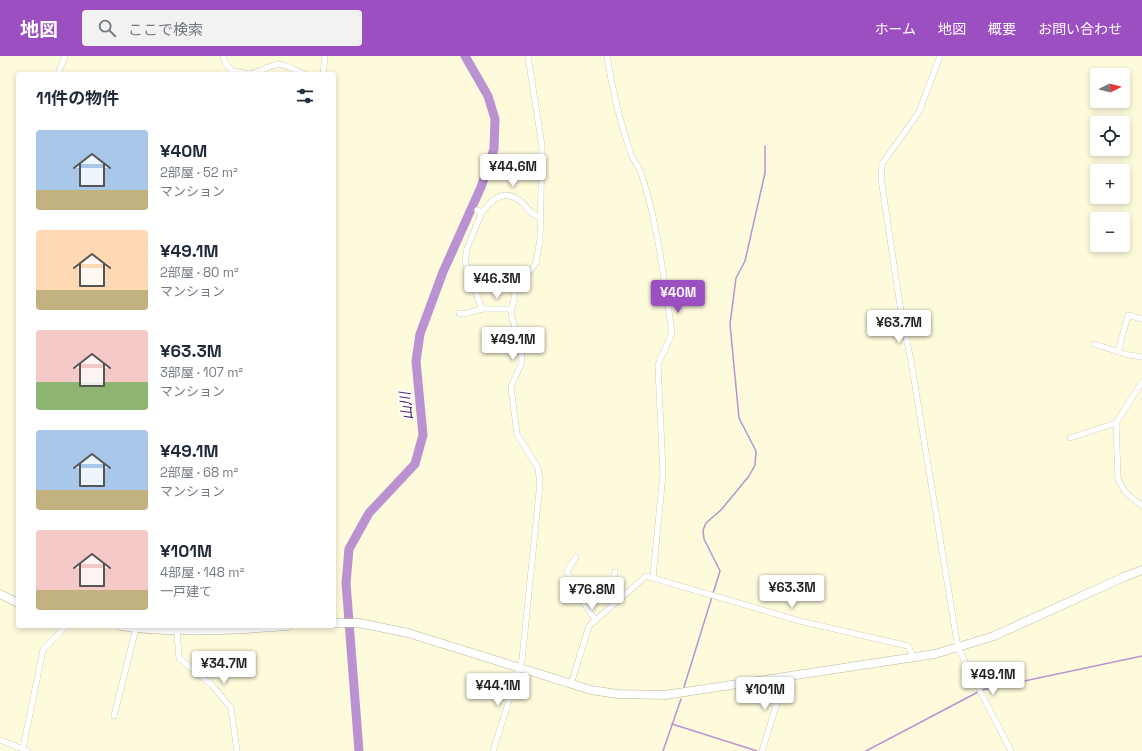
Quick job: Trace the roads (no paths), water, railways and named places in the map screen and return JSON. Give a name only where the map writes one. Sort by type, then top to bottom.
[{"type":"street","points":[[59,72],[65,56]]},
{"type":"street","points":[[223,56],[225,62],[232,71],[238,72]]},
{"type":"street","points":[[323,72],[325,56]]},
{"type":"street","points":[[493,751],[520,668],[540,483],[538,468],[517,434],[511,387],[522,362],[522,345],[511,314],[511,309],[515,292],[536,263],[540,239],[542,146],[528,56]]},
{"type":"street","points":[[607,56],[611,81],[622,126],[632,156],[642,174],[650,209],[672,332],[669,344],[660,357],[658,366],[663,473],[653,577]]},
{"type":"street","points":[[940,56],[919,112],[882,164],[881,178],[901,312],[911,360],[958,648],[1011,751]]},
{"type":"street","points":[[256,72],[268,66],[281,63],[300,72]]},
{"type":"street","points":[[482,309],[465,261],[467,249],[480,211],[496,197],[508,196],[519,200],[532,214],[541,218]]},
{"type":"street","points":[[459,314],[482,309],[511,309]]},
{"type":"street","points":[[1118,352],[1128,315],[1142,319]]},
{"type":"street","points":[[1094,344],[1118,352],[1142,357]]},
{"type":"street","points":[[1142,382],[1116,423],[1118,478],[1125,492],[1142,506]]},
{"type":"street","points":[[1070,438],[1116,423]]},
{"type":"street","points":[[576,557],[567,571],[576,591],[595,620]]},
{"type":"street","points":[[338,623],[359,623],[408,633],[571,684],[618,694],[665,695],[914,658],[958,648],[994,636],[1124,576],[1142,570]]},
{"type":"street","points":[[612,604],[615,572]]},
{"type":"street","points":[[571,684],[589,626],[612,604],[646,576],[800,621],[908,646],[914,658]]},
{"type":"street","points":[[0,594],[16,602]]},
{"type":"street","points":[[0,740],[26,750],[43,650],[64,628]]},
{"type":"street","points":[[114,716],[136,628],[177,631],[217,631],[260,628]]},
{"type":"street","points":[[177,631],[179,658],[211,684],[231,708],[237,751]]},
{"type":"street","points":[[762,751],[785,677]]},
{"type":"waterway","name":"山川","points":[[359,751],[346,583],[349,549],[369,513],[415,464],[423,435],[416,361],[420,334],[443,272],[481,187],[494,149],[495,119],[488,96],[465,56]]},
{"type":"waterway","points":[[684,687],[720,571],[704,539],[703,530],[706,523],[721,510],[749,476],[755,465],[756,451],[739,418],[730,324],[736,278],[745,261],[765,173],[765,146]]},
{"type":"waterway","points":[[982,690],[1142,656]]},
{"type":"waterway","points":[[866,751],[978,692]]},
{"type":"waterway","points":[[663,751],[681,699]]},
{"type":"waterway","points":[[672,724],[757,751]]}]
